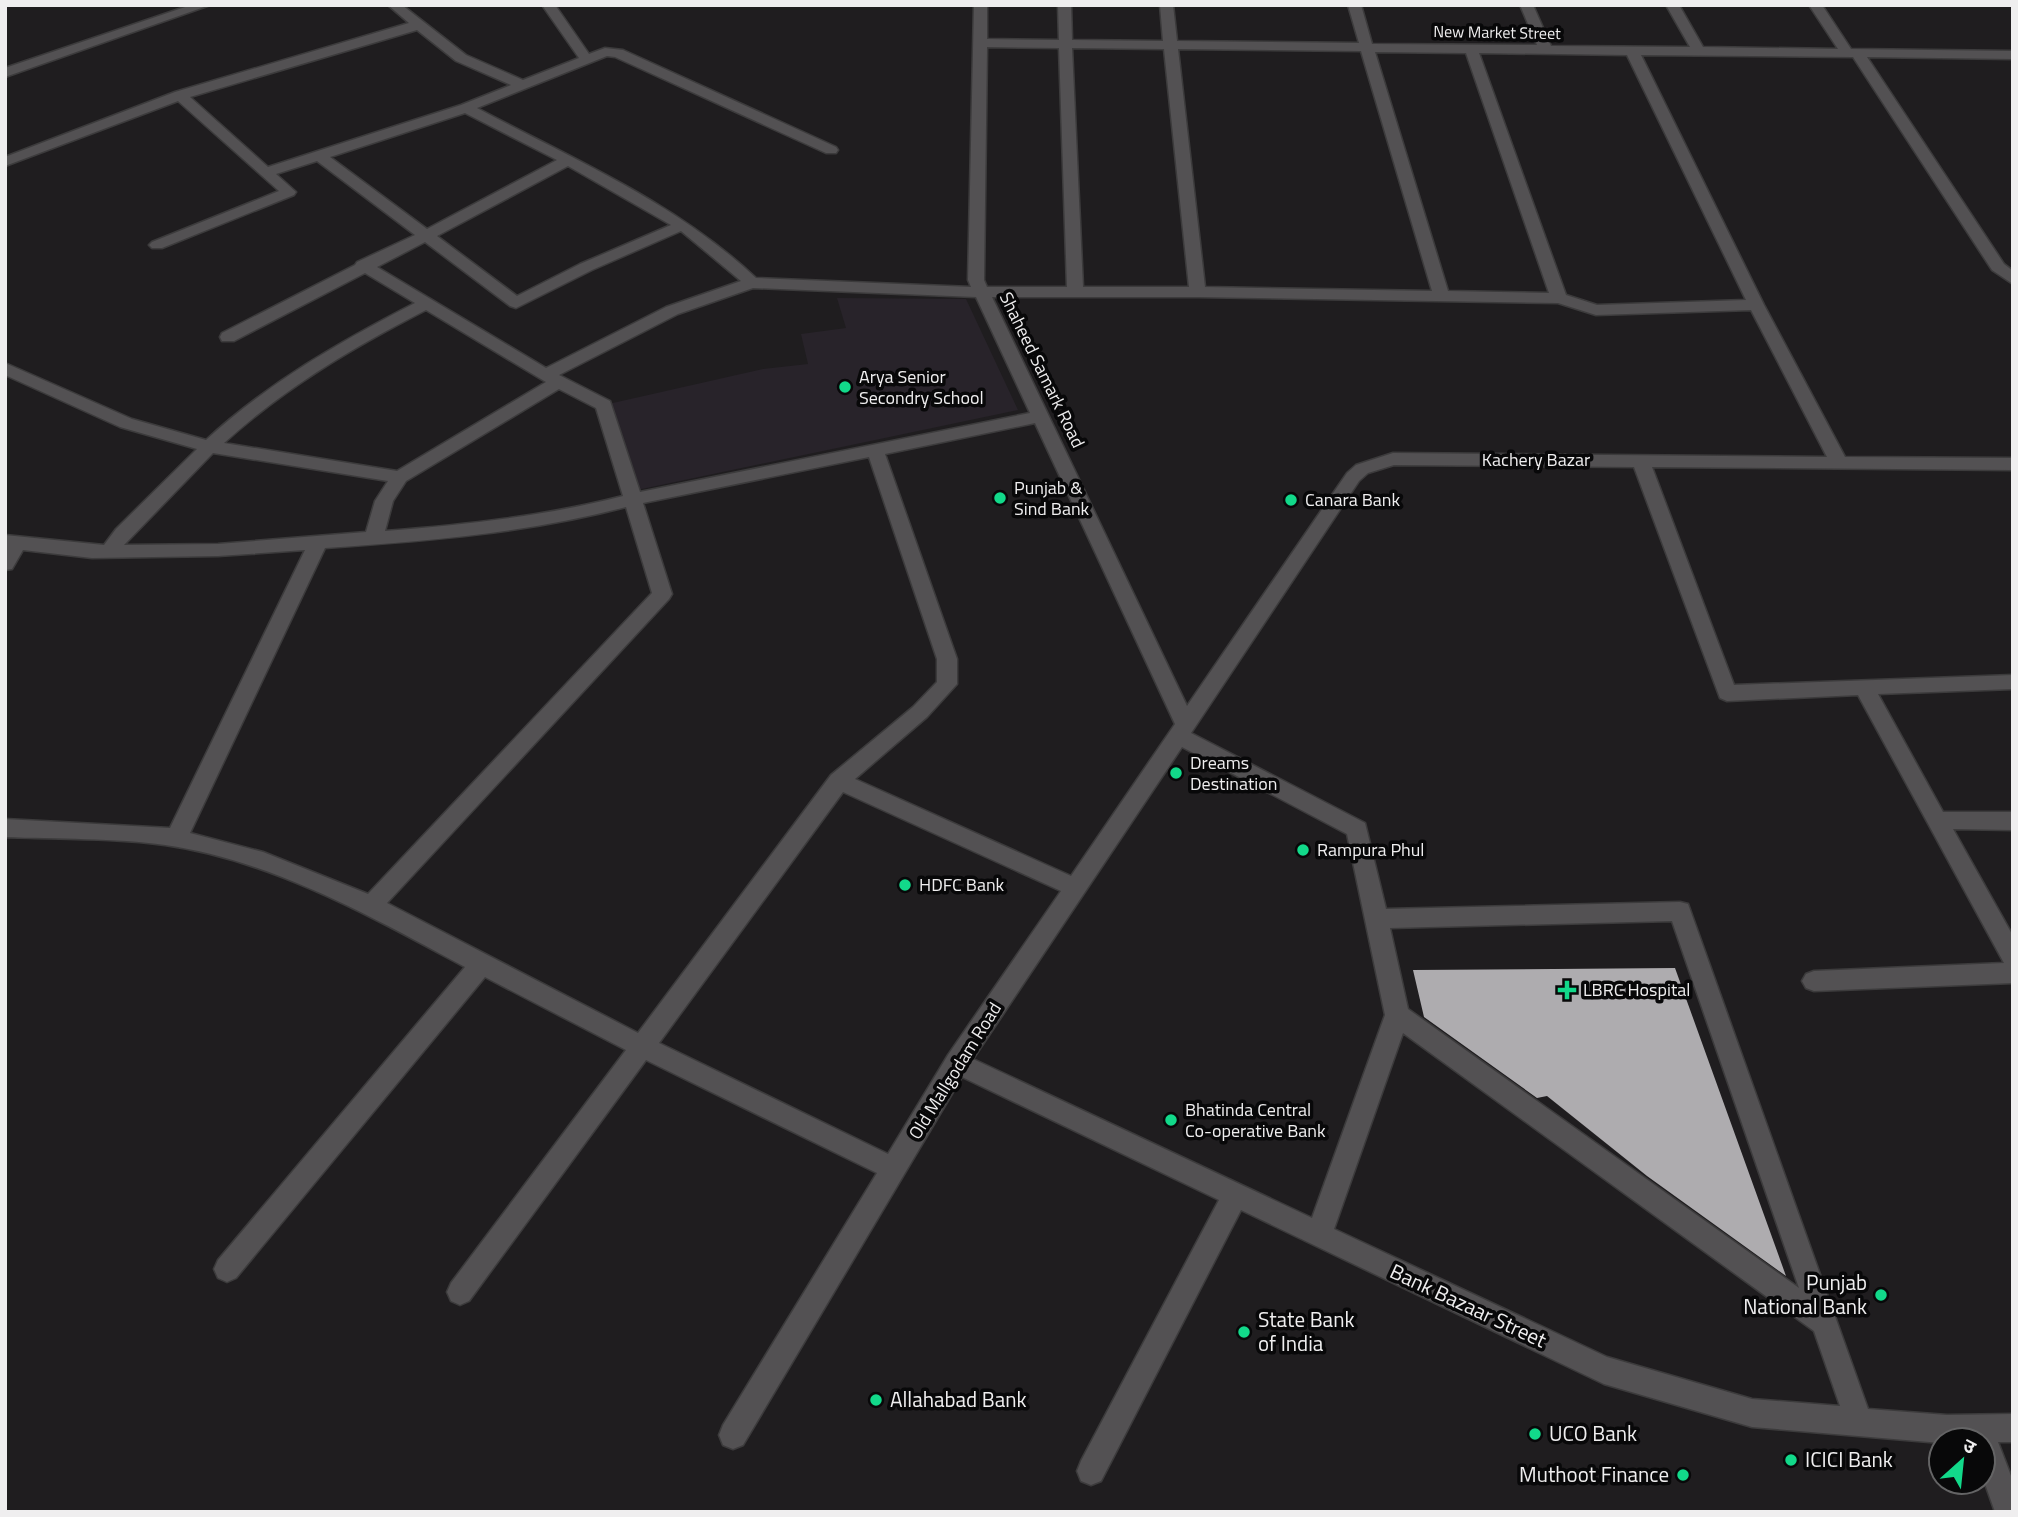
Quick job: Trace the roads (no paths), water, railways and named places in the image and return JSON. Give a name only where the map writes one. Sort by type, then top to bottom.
[{"type":"street","points":[[5,73],[204,5]]},
{"type":"street","points":[[394,5],[461,58],[524,86]]},
{"type":"street","points":[[548,5],[587,60]]},
{"type":"street","name":"Shaheed Samark Road","points":[[981,5],[976,280],[1187,727]]},
{"type":"street","points":[[1064,5],[1076,292]]},
{"type":"street","points":[[1166,5],[1198,292]]},
{"type":"street","points":[[1354,5],[1441,295]]},
{"type":"street","points":[[1526,5],[1546,50]]},
{"type":"street","points":[[1672,5],[1699,52]]},
{"type":"street","points":[[1815,5],[1852,53],[1998,267],[2013,279]]},
{"type":"street","points":[[5,162],[180,95],[418,25]]},
{"type":"street","name":"New Market Street","points":[[980,43],[2013,55]]},
{"type":"street","points":[[1471,49],[1559,298]]},
{"type":"street","points":[[1632,51],[1756,305],[1839,462]]},
{"type":"street","points":[[265,173],[466,108],[606,52],[618,52],[831,150]]},
{"type":"street","points":[[157,245],[289,192],[180,95]]},
{"type":"street","points":[[466,108],[568,160],[680,226],[730,260],[752,283]]},
{"type":"street","points":[[321,157],[516,303],[586,267],[680,226]]},
{"type":"street","points":[[228,337],[363,265],[426,237],[568,160]]},
{"type":"street","points":[[363,265],[552,378],[604,405],[662,593],[370,906]]},
{"type":"street","points":[[374,537],[384,501],[400,477],[618,334],[725,290],[752,283],[981,292],[1198,292],[1559,298],[1596,310],[1756,305]]},
{"type":"street","points":[[110,551],[123,533],[253,409],[297,377],[377,329],[428,303]]},
{"type":"street","points":[[5,369],[126,422],[211,447],[400,477]]},
{"type":"street","points":[[5,564],[11,542],[110,551],[218,550],[443,533],[570,516],[635,499],[1041,416]]},
{"type":"street","points":[[460,1292],[839,781],[920,712],[947,684],[947,659],[875,449]]},
{"type":"street","name":"Kachery Bazar","points":[[1187,727],[1353,477],[1362,469],[1393,459],[2012,464]]},
{"type":"street","points":[[1641,461],[1727,693],[2013,682]]},
{"type":"street","points":[[176,839],[319,541]]},
{"type":"street","points":[[1864,687],[2013,958]]},
{"type":"street","points":[[1187,727],[1357,829],[1397,1015],[1320,1235]]},
{"type":"street","name":"Old Mallgodam Road","points":[[733,1435],[957,1063],[1187,727]]},
{"type":"street","points":[[839,781],[1077,888]]},
{"type":"street","points":[[1937,820],[2013,821]]},
{"type":"street","points":[[5,828],[176,839],[255,858],[370,906],[642,1047],[894,1169]]},
{"type":"street","points":[[1377,919],[1680,911],[1859,1422]]},
{"type":"street","points":[[227,1269],[481,965]]},
{"type":"street","points":[[1814,981],[2013,973]]},
{"type":"street","points":[[1397,1015],[1822,1321]]},
{"type":"street","name":"Bank Bazaar Street","points":[[957,1063],[1604,1370],[1752,1413],[1927,1427]]},
{"type":"street","points":[[1091,1471],[1235,1195]]},
{"type":"street","points":[[1997,1477],[2010,1512]]},
{"type":"place","name":"Arya Senior Secondry School","points":[[845,387]]},
{"type":"place","name":"Punjab & Sind Bank","points":[[1000,498]]},
{"type":"place","name":"Canara Bank","points":[[1291,500]]},
{"type":"place","name":"Dreams Destination","points":[[1176,773]]},
{"type":"place","name":"Rampura Phul","points":[[1303,850]]},
{"type":"place","name":"HDFC Bank","points":[[905,885]]},
{"type":"place","name":"LBRC Hospital","points":[[1567,990]]},
{"type":"place","name":"Bhatinda Central Co-operative Bank","points":[[1171,1120]]},
{"type":"place","name":"Punjab National Bank","points":[[1881,1295]]},
{"type":"place","name":"State Bank of India","points":[[1244,1332]]},
{"type":"place","name":"Allahabad Bank","points":[[876,1400]]},
{"type":"place","name":"UCO Bank","points":[[1535,1434]]},
{"type":"place","name":"ICICI Bank","points":[[1791,1460]]},
{"type":"place","name":"Muthoot Finance","points":[[1683,1475]]}]
